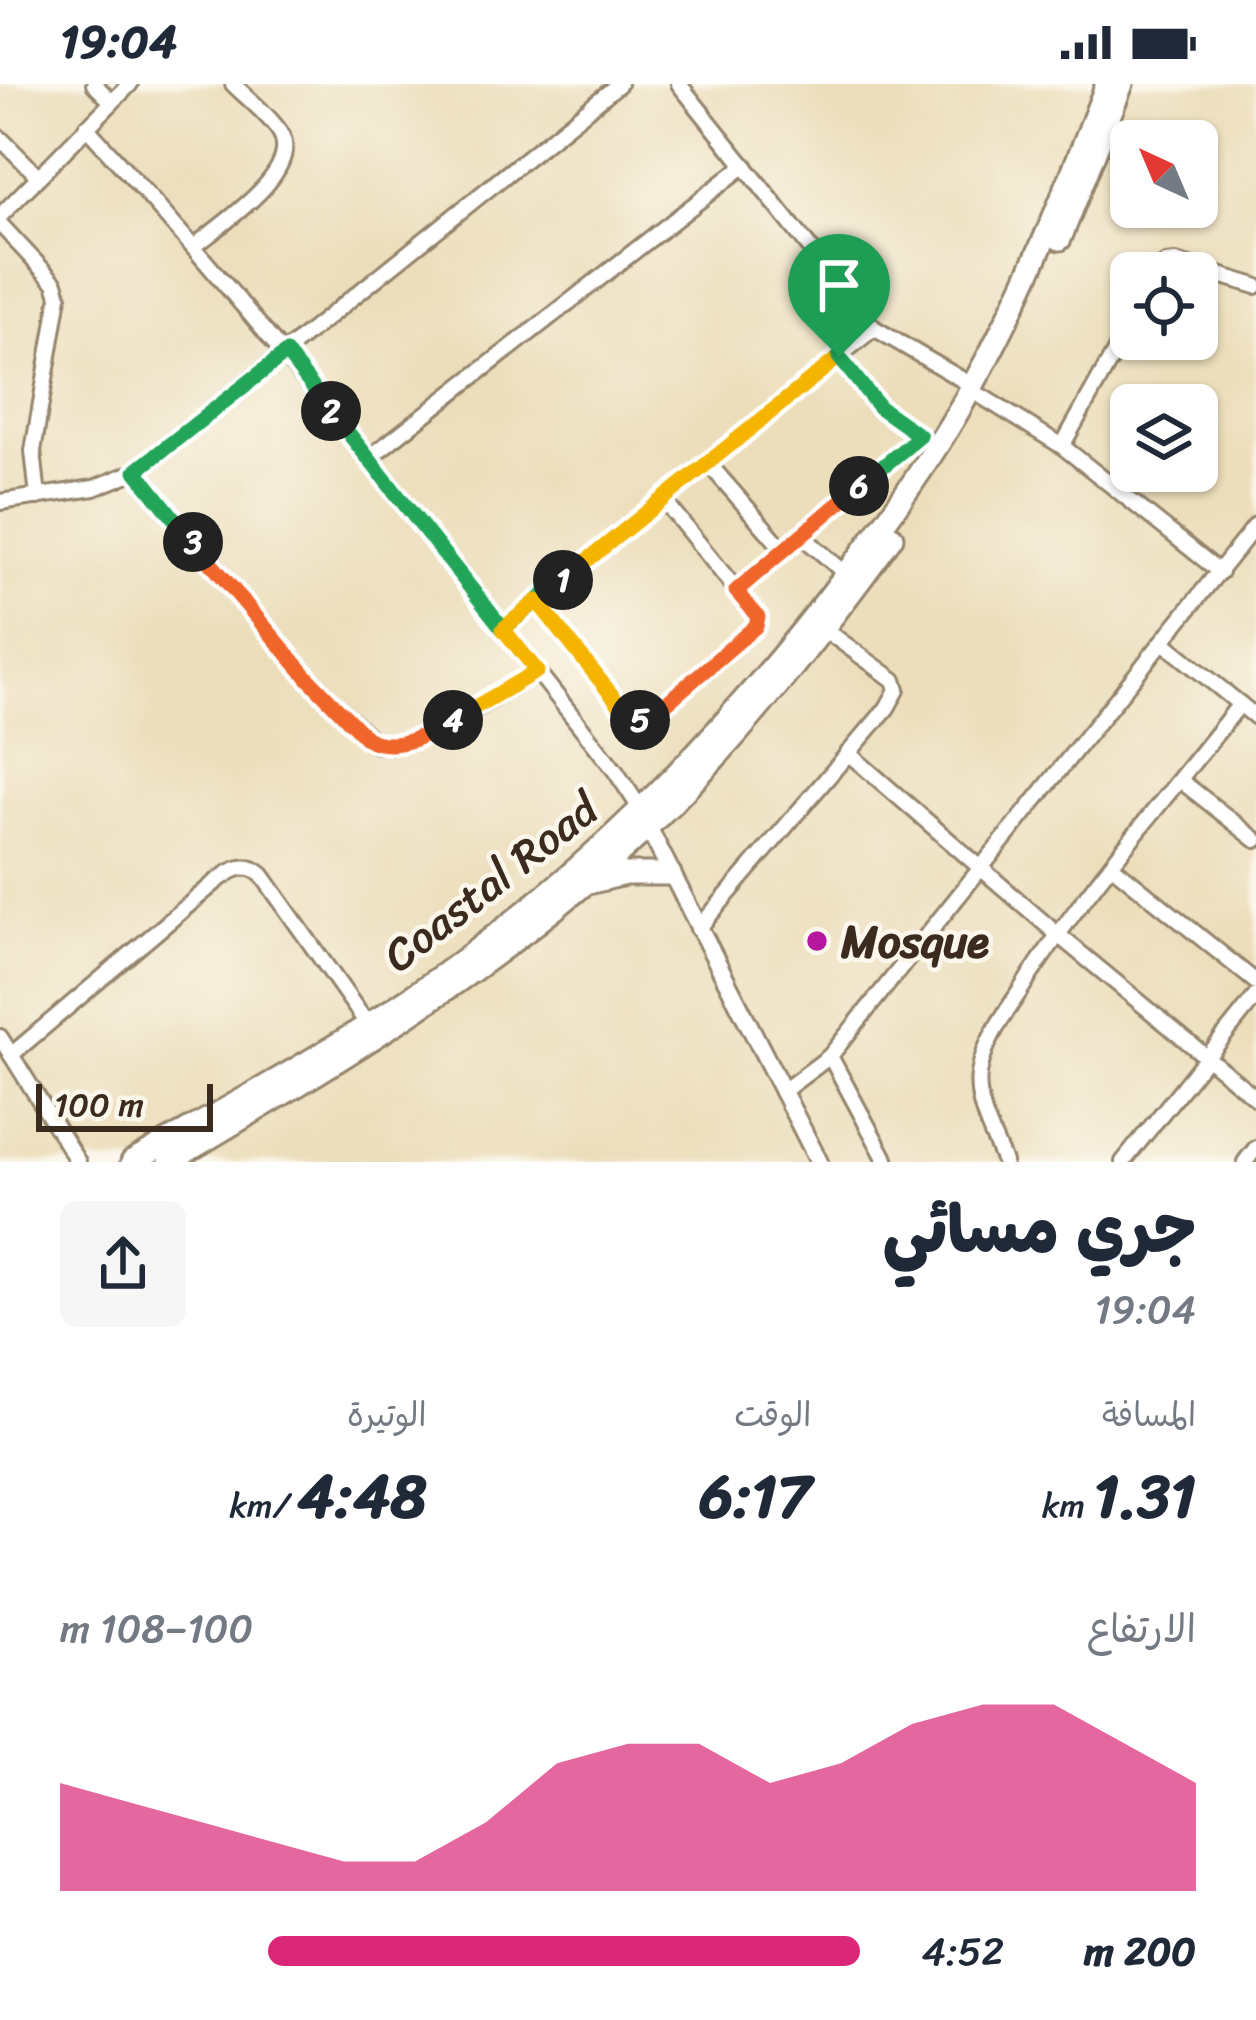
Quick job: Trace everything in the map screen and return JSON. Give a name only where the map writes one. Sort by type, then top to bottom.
[{"type":"highway","name":"Coastal Road","points":[[169,1162],[397,1025],[505,949],[581,885],[645,819],[846,574],[928,440],[977,391],[1064,197],[1107,84]]},
{"type":"highway","name":"Coastal Road","points":[[132,1162],[368,1025],[645,819],[732,741],[824,629],[905,519],[1078,202],[1122,84]]},
{"type":"highway","points":[[581,885],[625,874],[670,874]]},
{"type":"street","points":[[94,84],[112,102]]},
{"type":"street","points":[[38,497],[35,434],[59,296],[55,283],[0,220],[130,84]]},
{"type":"street","points":[[195,246],[272,180],[284,152],[278,130],[233,84]]},
{"type":"street","points":[[0,502],[94,488],[136,471],[619,84]]},
{"type":"street","points":[[679,84],[874,328],[1062,446],[1220,572]]},
{"type":"street","points":[[86,127],[286,353],[537,671],[645,819],[819,1162]]},
{"type":"street","points":[[0,138],[38,176]]},
{"type":"street","points":[[369,458],[745,165]]},
{"type":"street","points":[[1218,275],[1256,286]]},
{"type":"street","points":[[503,629],[874,328]]},
{"type":"street","points":[[736,591],[801,535],[928,440],[879,407],[839,357]]},
{"type":"street","points":[[1062,446],[1110,360]]},
{"type":"street","points":[[708,463],[784,549]]},
{"type":"street","points":[[136,471],[308,678],[377,745],[403,742],[441,727],[537,671]]},
{"type":"street","points":[[537,601],[626,713],[637,721],[648,719],[756,626],[758,617],[663,499]]},
{"type":"street","points":[[782,1093],[830,1056],[1256,525]]},
{"type":"street","points":[[801,535],[846,574]]},
{"type":"street","points":[[698,929],[897,690],[894,680],[824,629]]},
{"type":"street","points":[[1163,642],[1256,716]]},
{"type":"street","points":[[1004,1162],[980,1097],[982,1057],[993,1032],[1057,934],[1240,704]]},
{"type":"street","points":[[848,753],[1256,1098]]},
{"type":"street","points":[[1180,780],[1256,839]]},
{"type":"street","points":[[1111,865],[1256,982]]},
{"type":"street","points":[[11,1055],[218,880],[240,867],[254,868],[262,875],[368,1025]]},
{"type":"street","points":[[1123,1162],[1256,996]]},
{"type":"street","points":[[0,1037],[78,1162]]},
{"type":"street","points":[[830,1056],[887,1162]]},
{"type":"street","points":[[1245,1162],[1256,1148]]},
{"type":"place","name":"Mosque","points":[[817,941]]},
{"type":"route","points":[[839,357],[663,499],[503,629],[286,353],[136,471],[308,678],[377,745],[403,742],[441,727],[537,671],[503,629],[537,601],[626,713],[637,721],[648,719],[756,626],[758,617],[736,591],[920,436],[879,407],[839,357]]}]
